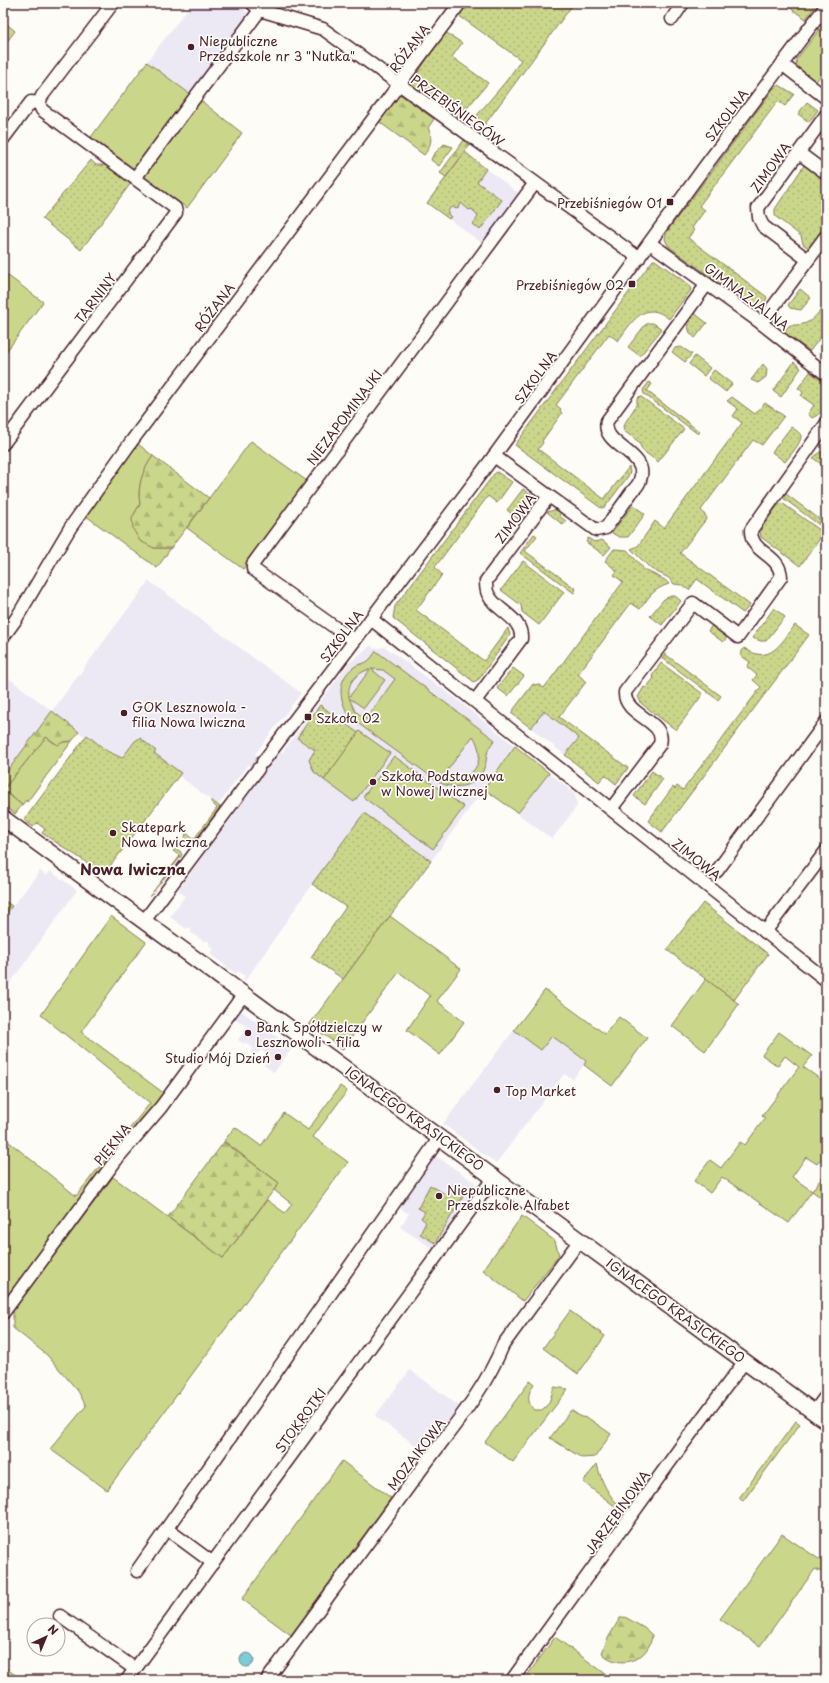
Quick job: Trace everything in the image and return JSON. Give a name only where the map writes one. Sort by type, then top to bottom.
[{"type":"street","points":[[3,139],[31,102],[39,104],[42,96],[113,3]]},
{"type":"street","name":"RÓŻANA","points":[[3,637],[16,619],[70,528],[131,442],[460,3]]},
{"type":"street","points":[[672,19],[683,3]]},
{"type":"street","points":[[135,178],[256,6]]},
{"type":"street","name":"PRZEBIŚNIEGÓW","points":[[256,6],[323,29],[639,258]]},
{"type":"street","name":"SZKOLNA","points":[[144,921],[494,456],[826,6]]},
{"type":"street","points":[[782,64],[826,98]]},
{"type":"street","name":"TARNINY","points":[[3,444],[175,215],[176,211],[175,208],[42,110],[39,104]]},
{"type":"street","name":"ZIMOWA","points":[[808,260],[763,226],[758,213],[758,208],[826,115]]},
{"type":"street","points":[[798,152],[826,173]]},
{"type":"street","name":"NIEZAPOMINAJKI","points":[[355,640],[270,582],[253,569],[253,564],[535,183]]},
{"type":"street","points":[[761,323],[826,236]]},
{"type":"street","name":"GIMNAZJALNA","points":[[650,243],[761,323],[826,374]]},
{"type":"street","name":"ZIMOWA","points":[[475,701],[521,639],[522,634],[516,623],[488,594],[486,581],[549,496],[596,530],[606,528],[640,480],[641,469],[634,457],[609,436],[606,431],[606,421],[707,284]]},
{"type":"street","points":[[611,809],[660,744],[661,740],[657,729],[630,708],[625,692],[693,602],[738,637],[781,577],[781,571],[778,563],[755,545],[751,535],[751,530],[826,424]]},
{"type":"street","points":[[494,456],[549,496]]},
{"type":"street","name":"ZIMOWA","points":[[371,618],[826,980]]},
{"type":"street","points":[[717,871],[826,722]]},
{"type":"street","name":"IGNACEGO KRASICKIEGO","points":[[3,818],[440,1136],[820,1416]]},
{"type":"street","points":[[765,932],[826,851]]},
{"type":"street","name":"PIĘKNA","points":[[3,1312],[119,1156],[161,1107],[244,994]]},
{"type":"street","points":[[137,1571],[168,1529],[440,1136]]},
{"type":"street","name":"STOKROTKI","points":[[127,1680],[494,1176]]},
{"type":"street","name":"MOZAIKOWA","points":[[267,1680],[467,1410],[496,1363],[503,1345],[580,1240]]},
{"type":"street","name":"JARZĘBINOWA","points":[[512,1680],[745,1361]]},
{"type":"street","points":[[820,1416],[826,1396]]},
{"type":"street","points":[[168,1529],[213,1563]]},
{"type":"street","points":[[60,1616],[135,1669]]},
{"type":"shaded area","name":"Niepubliczne Przedszkole nr 3 \"Nutka\"","points":[[192,3],[235,3],[249,14],[190,94],[147,62]]},
{"type":"shaded area","points":[[465,152],[518,193],[482,243],[427,203]]},
{"type":"shaded area","name":"Szkoła Podstawowa w Nowej Iwicznej","points":[[149,581],[301,693],[255,754],[270,766],[278,755],[283,752],[349,663],[372,645],[373,649],[385,647],[455,698],[515,746],[431,861],[364,813],[312,884],[245,981],[243,979],[245,976],[238,971],[236,974],[210,954],[214,949],[209,945],[210,943],[207,940],[205,942],[190,932],[192,930],[189,927],[187,929],[170,917],[185,896],[178,890],[263,775],[248,764],[218,805],[179,776],[180,773],[154,753],[156,751],[138,739],[122,758],[115,756],[87,735],[85,737],[52,711]]},
{"type":"shaded area","points":[[3,674],[52,711],[3,777]]},
{"type":"shaded area","points":[[544,711],[579,738],[565,755],[531,728]]},
{"type":"shaded area","name":"Szkoła Podstawowa w Nowej Iwicznej","points":[[549,773],[575,794],[577,806],[552,839],[518,814]]},
{"type":"shaded area","points":[[40,871],[47,876],[50,871],[77,890],[3,993],[3,919]]},
{"type":"shaded area","points":[[240,1010],[292,1048],[274,1072],[264,1065],[270,1057],[261,1050],[257,1054],[251,1050],[253,1048],[245,1042],[244,1044],[238,1040],[247,1027],[235,1018]]},
{"type":"shaded area","points":[[514,1030],[541,1050],[552,1036],[586,1062],[573,1079],[564,1074],[496,1163],[443,1124]]},
{"type":"shaded area","name":"Niepubliczne Przedszkole Alfabet","points":[[433,1154],[481,1187],[435,1250],[400,1227],[409,1214],[397,1206]]},
{"type":"shaded area","points":[[410,1370],[459,1406],[425,1452],[375,1416]]},
{"type":"green space","points":[[467,3],[574,3],[477,135],[468,128],[468,126],[507,80],[521,60],[458,15]]},
{"type":"green space","points":[[783,3],[817,3],[806,19]]},
{"type":"green space","points":[[3,21],[15,31],[3,47]]},
{"type":"green space","points":[[826,21],[826,68],[815,83],[797,67],[796,60]]},
{"type":"green space","points":[[445,32],[462,43],[452,57],[488,83],[458,119],[455,119],[409,86]]},
{"type":"green space","points":[[147,62],[190,94],[134,169],[91,137]]},
{"type":"green space","points":[[779,85],[794,94],[785,106],[778,101],[699,206],[705,210],[692,228],[694,230],[688,238],[767,297],[763,307],[755,309],[668,246],[665,239],[666,233],[774,88]]},
{"type":"green space","points":[[398,93],[434,119],[428,128],[431,139],[428,149],[424,155],[378,121]]},
{"type":"green space","points":[[200,100],[242,133],[187,208],[143,176]]},
{"type":"green space","points":[[807,102],[818,110],[809,122],[798,114]]},
{"type":"green space","points":[[464,140],[470,145],[446,177],[440,173]]},
{"type":"green space","points":[[444,144],[453,147],[439,166],[431,160],[433,155]]},
{"type":"green space","points":[[465,152],[486,169],[477,182],[502,200],[480,230],[473,224],[478,217],[472,209],[469,210],[461,203],[457,209],[451,207],[448,211],[448,214],[451,217],[449,219],[427,203]]},
{"type":"green space","points":[[91,160],[96,165],[106,165],[131,183],[81,250],[42,219]]},
{"type":"green space","points":[[804,164],[826,181],[826,231],[811,250],[803,244],[801,236],[775,216],[775,209]]},
{"type":"green space","points":[[653,260],[689,285],[691,290],[669,319],[660,313],[653,311],[646,312],[639,315],[618,341],[609,334],[556,405],[561,409],[560,411],[562,413],[538,449],[604,499],[629,467],[629,475],[605,507],[601,508],[515,445]]},
{"type":"green space","points":[[3,272],[43,302],[3,356]]},
{"type":"green space","points":[[800,289],[811,298],[801,310],[790,308],[788,305]]},
{"type":"green space","points":[[824,306],[826,308],[826,330],[810,351],[783,332],[790,325],[810,321]]},
{"type":"green space","points":[[694,313],[707,323],[695,338],[690,332],[688,326]]},
{"type":"green space","points":[[653,323],[662,329],[640,356],[628,347],[645,325]]},
{"type":"green space","points":[[681,347],[692,354],[685,362],[672,352],[675,348]]},
{"type":"green space","points":[[695,356],[710,368],[704,376],[689,364]]},
{"type":"green space","points":[[794,362],[801,368],[781,397],[773,391]]},
{"type":"green space","points":[[763,364],[767,369],[766,377],[758,383],[751,380]]},
{"type":"green space","points":[[714,370],[732,384],[726,392],[708,378]]},
{"type":"green space","points":[[810,372],[826,384],[826,400],[824,408],[812,418],[808,414],[814,405],[801,396],[803,392],[798,388]]},
{"type":"green space","points":[[649,382],[652,384],[647,391],[700,432],[698,434],[644,394],[643,390]]},
{"type":"green space","points":[[640,396],[684,429],[658,462],[642,450],[639,442],[624,431],[623,426],[637,404],[637,399]]},
{"type":"green space","points":[[732,397],[755,414],[765,403],[784,416],[762,445],[753,440],[701,510],[707,518],[680,553],[750,605],[743,613],[697,579],[689,590],[682,585],[674,584],[669,578],[651,569],[631,549],[638,546],[655,521],[664,528],[742,423],[733,416],[738,409],[727,401]]},
{"type":"green space","points":[[791,427],[799,433],[801,439],[785,462],[772,452]]},
{"type":"green space","points":[[251,441],[307,481],[243,569],[187,528]]},
{"type":"green space","points":[[138,444],[153,456],[143,473],[139,491],[140,504],[132,518],[154,548],[171,548],[157,568],[86,516]]},
{"type":"green space","points":[[820,452],[826,452],[825,467],[813,458]]},
{"type":"green space","points":[[153,456],[209,498],[171,548],[154,548],[140,541],[133,529],[132,518],[140,504],[139,491],[141,479]]},
{"type":"green space","points":[[497,472],[512,482],[497,503],[488,496],[435,567],[442,575],[416,610],[484,661],[508,628],[510,635],[479,679],[474,682],[393,618],[395,606]]},
{"type":"green space","points":[[523,489],[532,495],[533,502],[519,520],[507,510]]},
{"type":"green space","points":[[786,494],[826,524],[826,530],[783,498]]},
{"type":"green space","points":[[782,503],[824,533],[800,566],[761,537],[761,529],[778,505]]},
{"type":"green space","points":[[633,505],[645,514],[628,537],[619,537],[612,533]]},
{"type":"green space","points":[[558,509],[563,510],[559,516],[566,521],[563,525],[547,512]]},
{"type":"green space","points":[[534,534],[537,536],[525,551],[576,589],[574,593],[520,553]]},
{"type":"green space","points":[[588,538],[594,542],[602,540],[611,547],[604,555],[586,542]]},
{"type":"green space","points":[[614,549],[627,550],[645,570],[665,580],[669,584],[655,591],[640,609],[631,603],[578,674],[586,682],[559,717],[628,768],[616,784],[605,775],[599,782],[565,755],[579,738],[544,711],[531,728],[511,713],[533,684],[537,684],[544,688],[623,582],[614,575],[617,571],[605,561]]},
{"type":"green space","points":[[523,561],[564,592],[539,625],[522,612],[521,605],[501,590]]},
{"type":"green space","points":[[675,596],[681,601],[662,625],[650,616],[664,599]]},
{"type":"green space","points":[[774,608],[785,617],[766,641],[752,638]]},
{"type":"green space","points":[[713,624],[728,636],[723,642],[708,631]]},
{"type":"green space","points":[[795,625],[809,635],[662,832],[648,821],[673,787],[675,789],[677,786],[683,790],[761,687],[753,680],[757,675],[747,667],[750,662],[740,655],[744,648],[761,655],[768,653],[780,645]]},
{"type":"green space","points":[[376,651],[495,740],[487,752],[485,766],[481,774],[472,783],[453,786],[440,783],[352,719],[344,706],[342,699],[341,692],[344,679],[354,667],[367,662]],"holes":[[[371,669],[383,670],[395,679],[366,719],[355,711],[349,698],[364,708],[385,680]],[[370,670],[349,697],[349,688],[353,680],[359,674]],[[473,736],[479,754],[475,769],[462,777],[453,778],[443,776]]]},
{"type":"green space","points":[[665,654],[721,696],[718,700],[662,658]]},
{"type":"green space","points":[[661,663],[703,694],[676,730],[642,704],[638,697],[644,687],[646,688],[654,678],[652,676]]},
{"type":"green space","points":[[513,668],[524,676],[508,696],[497,688]]},
{"type":"green space","points":[[320,705],[358,733],[324,780],[314,772],[309,760],[315,750],[297,738]]},
{"type":"green space","points":[[52,711],[79,732],[72,741],[63,742],[58,745],[46,737],[3,790],[3,777]]},
{"type":"green space","points":[[359,731],[390,753],[354,802],[324,780]]},
{"type":"green space","points":[[87,735],[107,751],[122,758],[135,741],[140,738],[156,751],[154,753],[181,773],[104,874],[42,833],[45,829],[37,823],[33,827],[24,820]]},
{"type":"green space","points":[[46,737],[54,743],[72,741],[27,802],[26,800],[22,805],[3,790]]},
{"type":"green space","points":[[515,746],[549,773],[518,813],[484,789]]},
{"type":"green space","points":[[394,756],[464,807],[433,849],[363,797]]},
{"type":"green space","points":[[652,771],[663,779],[645,804],[634,796]]},
{"type":"green space","points":[[3,790],[22,805],[15,814],[3,805]]},
{"type":"green space","points":[[211,800],[220,807],[197,839],[189,841],[185,838],[186,833],[194,839],[217,808]]},
{"type":"green space","points":[[364,813],[431,861],[343,979],[311,957],[346,907],[312,884]]},
{"type":"green space","points":[[176,849],[180,851],[182,855],[149,897],[180,856],[173,851]]},
{"type":"green space","points":[[3,900],[12,906],[3,919]]},
{"type":"green space","points":[[703,903],[768,954],[734,1000],[667,950]]},
{"type":"green space","points":[[111,916],[146,942],[81,1032],[165,1094],[3,1304],[3,1137],[76,1196],[150,1103],[41,1015]]},
{"type":"green space","points":[[390,916],[461,969],[437,1001],[464,1022],[440,1055],[407,1030],[430,996],[399,972],[342,1050],[330,1039],[309,1025]]},
{"type":"green space","points":[[706,979],[739,1004],[705,1051],[672,1026]]},
{"type":"green space","points":[[545,990],[605,1034],[619,1017],[647,1038],[612,1086],[584,1065],[586,1061],[552,1036],[541,1050],[514,1030]]},
{"type":"green space","points":[[779,1032],[812,1056],[803,1067],[826,1083],[826,1152],[817,1164],[806,1157],[792,1177],[812,1191],[789,1223],[722,1177],[710,1193],[694,1181],[710,1160],[721,1168],[740,1142],[745,1145],[765,1118],[762,1116],[799,1067],[785,1056],[778,1066],[762,1055]]},
{"type":"green space","points":[[340,1086],[347,1091],[313,1137],[348,1162],[107,1490],[50,1449],[86,1406],[78,1391],[47,1355],[13,1328],[13,1311],[113,1177],[223,1258],[267,1200],[285,1213],[292,1204],[274,1190],[279,1183],[224,1141],[235,1127],[261,1146],[284,1113],[308,1130]]},
{"type":"green space","points":[[224,1142],[279,1183],[223,1258],[168,1217]]},
{"type":"green space","points":[[826,1172],[826,1201],[812,1191]]},
{"type":"green space","points":[[430,1185],[445,1194],[450,1185],[463,1192],[464,1195],[435,1243],[420,1234],[426,1222],[421,1218],[425,1212],[418,1208]]},
{"type":"green space","points":[[522,1216],[555,1241],[559,1255],[523,1301],[483,1270]]},
{"type":"green space","points":[[570,1311],[605,1336],[578,1374],[543,1348]]},
{"type":"green space","points":[[530,1381],[534,1384],[530,1390],[529,1400],[531,1407],[534,1410],[542,1410],[549,1403],[554,1387],[568,1389],[513,1462],[485,1442]]},
{"type":"green space","points":[[571,1410],[581,1417],[588,1418],[611,1434],[595,1457],[582,1458],[550,1438]]},
{"type":"green space","points":[[796,1421],[800,1424],[743,1501],[739,1498]]},
{"type":"green space","points":[[342,1461],[391,1498],[291,1635],[242,1599]]},
{"type":"green space","points":[[597,1464],[606,1488],[622,1508],[620,1510],[583,1482]]},
{"type":"green space","points":[[782,1534],[826,1564],[826,1574],[815,1569],[760,1646],[720,1619]]},
{"type":"green space","points":[[625,1617],[644,1628],[652,1635],[650,1644],[646,1651],[633,1660],[625,1662],[609,1658],[602,1653],[607,1640],[620,1618]]},
{"type":"green space","points":[[555,1637],[614,1680],[524,1680]]},
{"type":"green space","points":[[3,1666],[22,1680],[3,1680]]},
{"type":"water","points":[[244,1653],[250,1653],[254,1657],[254,1663],[250,1667],[244,1667],[240,1663],[240,1657]]},
{"type":"place","name":"Niepubliczne Przedszkole nr 3 \"Nutka\"","points":[[191,47]]},
{"type":"place","name":"Przebiśniegów 01","points":[[670,202]]},
{"type":"place","name":"Przebiśniegów 02","points":[[632,284]]},
{"type":"place","name":"GOK Lesznowola - filia Nowa Iwiczna","points":[[124,713]]},
{"type":"place","name":"Szkoła 02","points":[[308,717]]},
{"type":"place","name":"Szkoła Podstawowa w Nowej Iwicznej","points":[[373,782]]},
{"type":"place","name":"Skatepark Nowa Iwiczna","points":[[113,833]]},
{"type":"place","name":"Bank Spółdzielczy w Lesznowoli - filia","points":[[248,1033]]},
{"type":"place","name":"Studio Mój Dzień","points":[[278,1057]]},
{"type":"place","name":"Top Market","points":[[497,1090]]},
{"type":"place","name":"Niepubliczne Przedszkole Alfabet","points":[[439,1196]]},
{"type":"district","name":"Nowa Iwiczna","points":[[133,868]]}]
